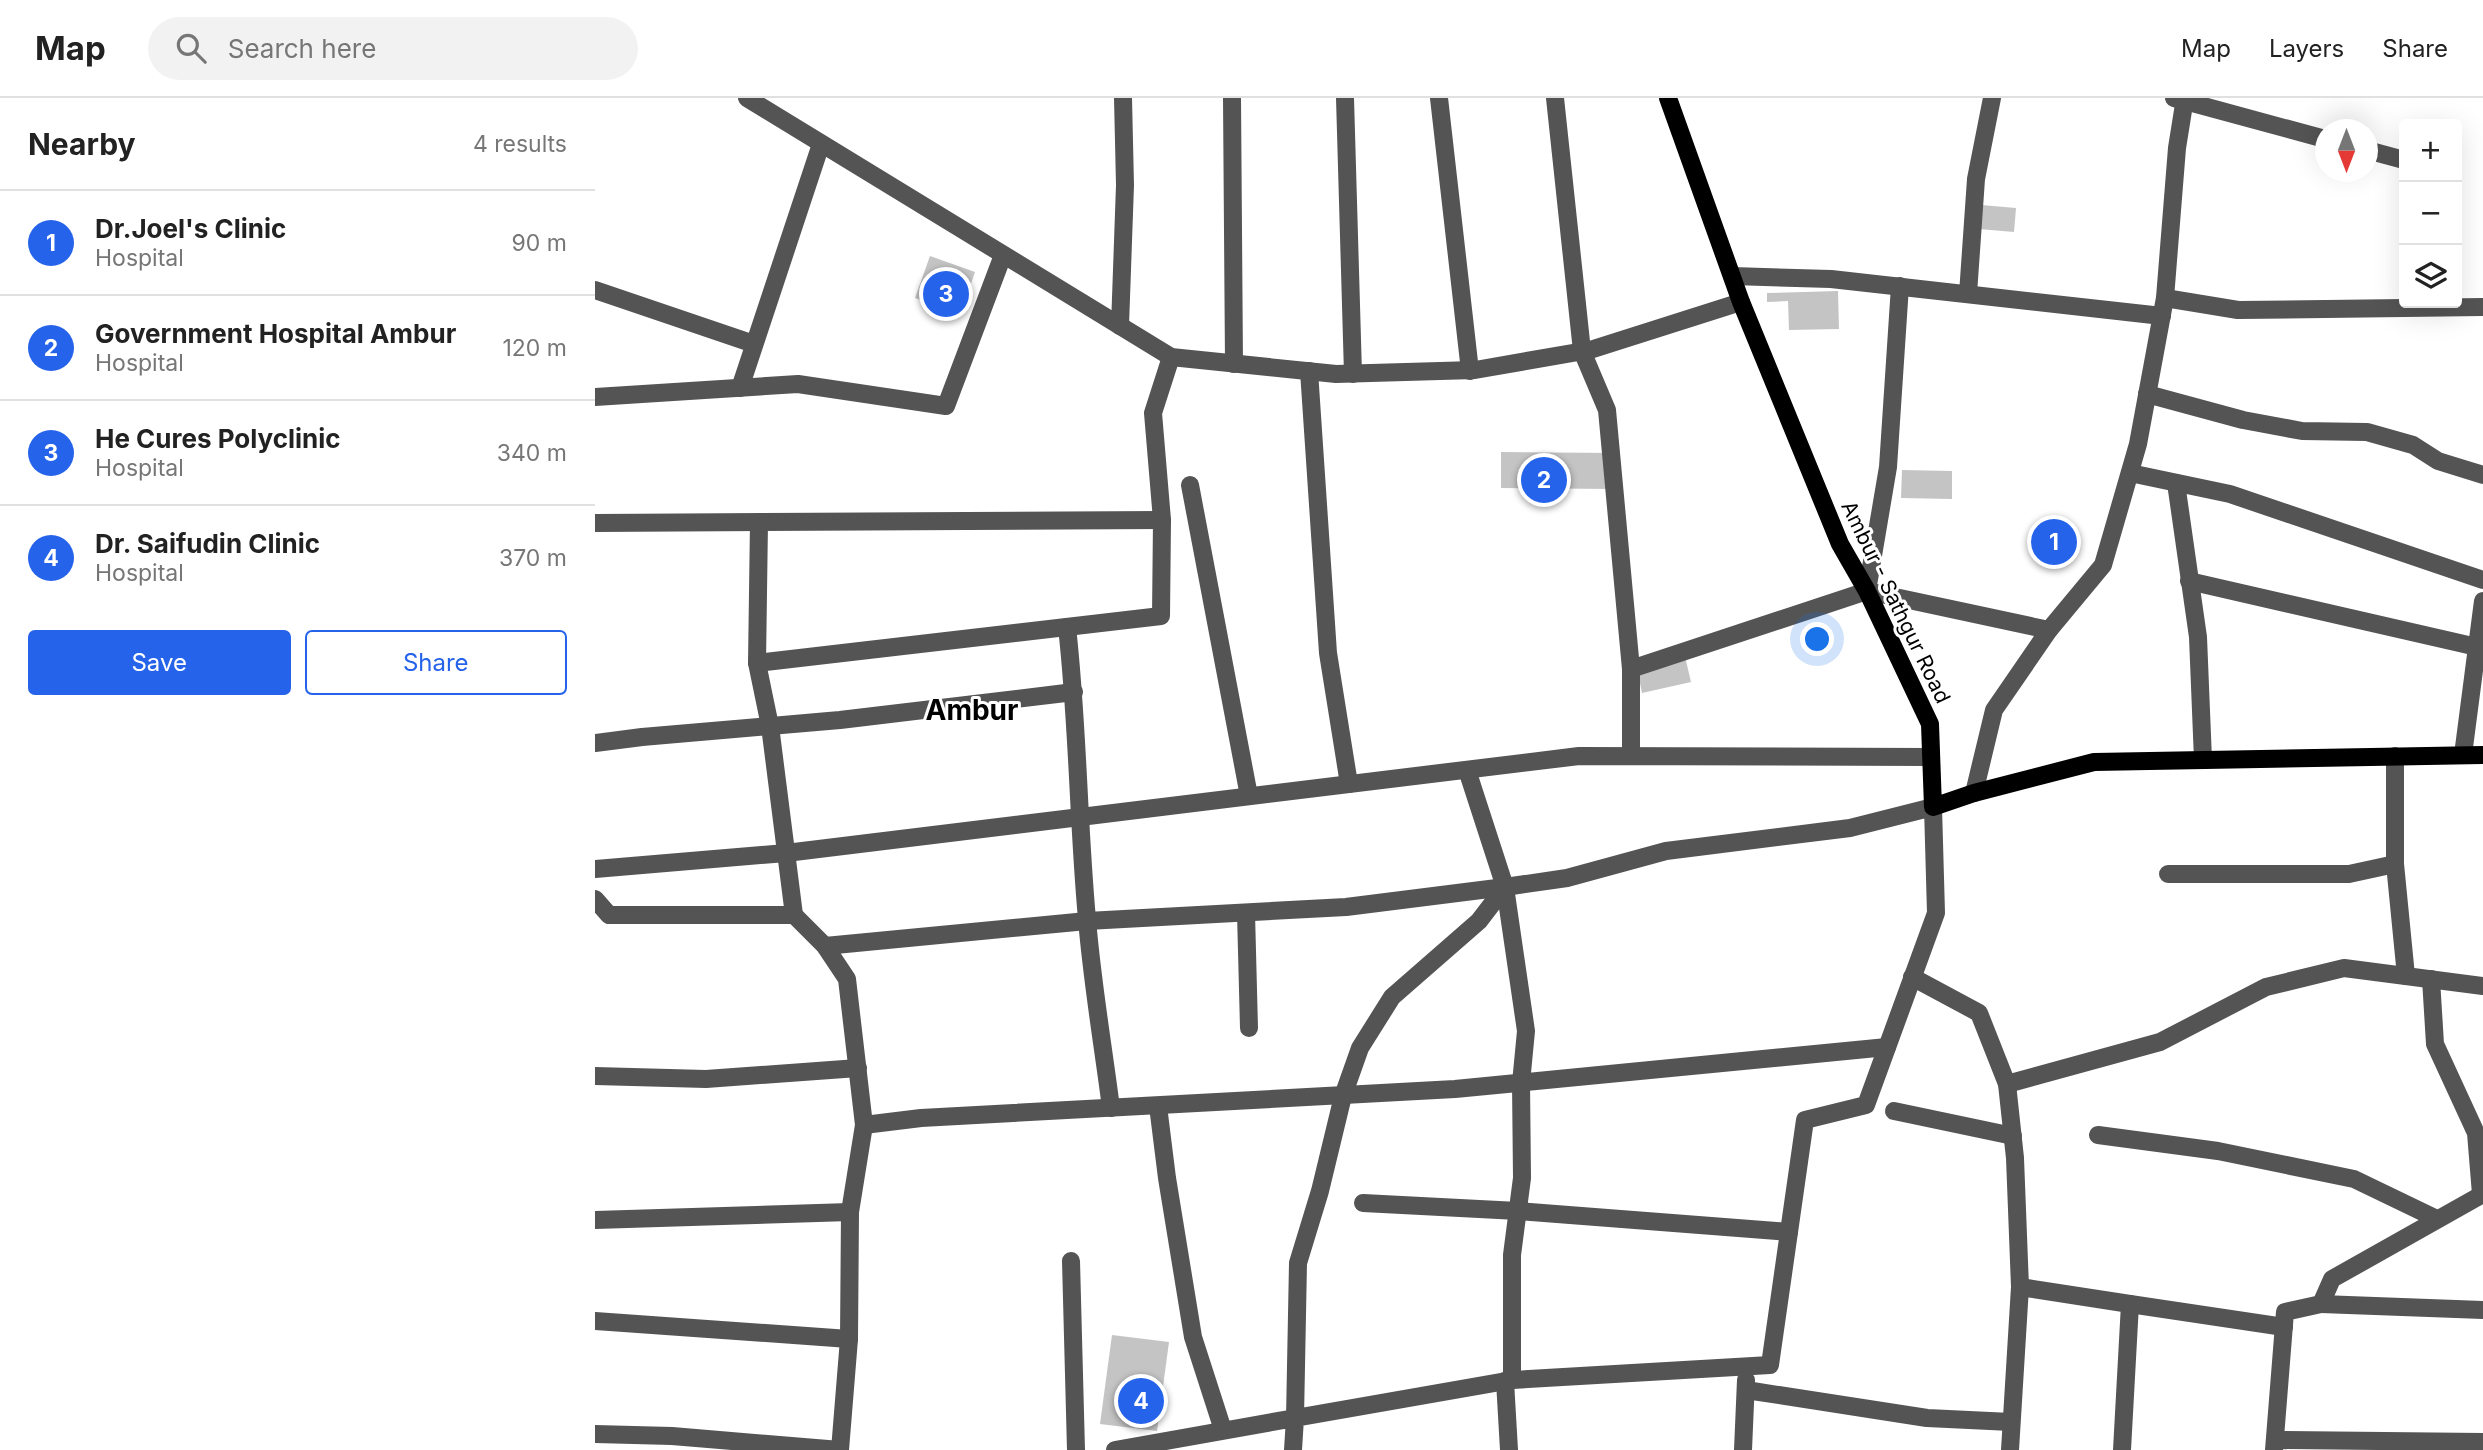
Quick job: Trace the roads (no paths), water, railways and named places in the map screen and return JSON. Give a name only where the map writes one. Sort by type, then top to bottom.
[{"type":"main road","name":"Ambur - Sathgur Road","points":[[1668,98],[1741,302],[1840,544],[1867,590],[1930,724],[1933,807]]},
{"type":"main road","points":[[1933,807],[1974,793],[2094,762],[2483,755]]},
{"type":"street","points":[[747,98],[1171,357],[1309,372],[1353,374],[1470,371],[1582,351],[1741,302]]},
{"type":"street","points":[[1120,326],[1125,185],[1123,98]]},
{"type":"street","points":[[1232,98],[1234,364]]},
{"type":"street","points":[[1345,98],[1353,374]]},
{"type":"street","points":[[1439,98],[1470,371]]},
{"type":"street","points":[[1555,98],[1582,351],[1607,410],[1631,669],[1631,756]]},
{"type":"street","points":[[1968,294],[1976,179],[1992,98]]},
{"type":"street","points":[[1974,793],[1994,710],[2049,630],[2103,565],[2139,444],[2163,307],[2181,99],[2315,135]]},
{"type":"street","points":[[740,388],[821,144]]},
{"type":"street","points":[[2378,153],[2399,159]]},
{"type":"street","points":[[595,397],[798,384],[946,406],[1003,254]]},
{"type":"street","points":[[1732,275],[1831,279],[1968,294],[2163,307],[2318,311],[2399,306]]},
{"type":"street","points":[[1867,590],[1888,467],[1901,286]]},
{"type":"street","points":[[595,290],[754,344]]},
{"type":"street","points":[[2462,306],[2483,307]]},
{"type":"street","points":[[757,663],[1161,616],[1162,520],[1153,413],[1171,357]]},
{"type":"street","points":[[1309,372],[1328,653],[1349,784]]},
{"type":"street","points":[[2147,394],[2243,420],[2302,431],[2367,432],[2413,445],[2438,461],[2483,475]]},
{"type":"street","points":[[2130,473],[2230,494],[2483,580]]},
{"type":"street","points":[[2176,483],[2198,637],[2203,760]]},
{"type":"street","points":[[1190,485],[1249,796]]},
{"type":"street","points":[[595,523],[1162,520]]},
{"type":"street","points":[[595,1434],[672,1436],[840,1450],[849,1339],[850,1212],[864,1125],[847,979],[825,946],[794,915],[770,726],[757,663],[759,522]]},
{"type":"street","points":[[2189,581],[2477,647]]},
{"type":"street","points":[[1631,669],[1867,590],[2049,630]]},
{"type":"street","points":[[2463,755],[2483,601]]},
{"type":"street","points":[[1067,627],[1074,692],[1079,818],[1087,921],[1111,1108]]},
{"type":"street","points":[[595,743],[840,720],[1074,692]]},
{"type":"street","points":[[595,869],[786,852],[1579,756],[1931,757]]},
{"type":"street","points":[[2395,756],[2395,864],[2406,976]]},
{"type":"street","points":[[1467,770],[1505,887],[1526,1031],[1521,1083],[1522,1178],[1512,1255],[1509,1450]]},
{"type":"street","points":[[825,946],[1087,921],[1346,907],[1567,878],[1666,851],[1850,828],[1933,807],[1936,913],[1866,1105],[1805,1120],[1770,1365],[1509,1381],[1115,1450]]},
{"type":"street","points":[[2168,874],[2349,874],[2395,864]]},
{"type":"street","points":[[1293,1450],[1298,1263],[1343,1096],[1360,1048],[1392,997],[1479,921],[1505,887]]},
{"type":"street","points":[[595,899],[610,915],[794,915]]},
{"type":"street","points":[[1246,913],[1249,1028]]},
{"type":"street","points":[[2007,1084],[2160,1042],[2266,987],[2344,968],[2483,986]]},
{"type":"street","points":[[1912,977],[1979,1013],[2007,1084],[2013,1136],[2020,1287],[2010,1450]]},
{"type":"street","points":[[2321,1304],[2332,1279],[2482,1194],[2476,1133],[2435,1044],[2431,979]]},
{"type":"street","points":[[864,1125],[921,1118],[1343,1096],[1521,1083],[1887,1047]]},
{"type":"street","points":[[595,1076],[706,1079],[858,1068]]},
{"type":"street","points":[[1158,1106],[1193,1337],[1223,1430]]},
{"type":"street","points":[[1894,1111],[2013,1136]]},
{"type":"street","points":[[2098,1135],[2218,1151],[2354,1179],[2437,1219]]},
{"type":"street","points":[[1363,1203],[1518,1211],[1789,1232]]},
{"type":"street","points":[[595,1220],[850,1212]]},
{"type":"street","points":[[1071,1261],[1076,1450]]},
{"type":"street","points":[[2020,1287],[2284,1327]]},
{"type":"street","points":[[2122,1450],[2130,1304]]},
{"type":"street","points":[[2483,1310],[2321,1304],[2285,1312],[2274,1445],[2483,1442]]},
{"type":"street","points":[[595,1321],[849,1339]]},
{"type":"street","points":[[1743,1450],[1747,1366]]},
{"type":"street","points":[[1746,1390],[1927,1418],[2011,1422]]},
{"type":"place","name":"He Cures Polyclinic","points":[[946,294]]},
{"type":"place","name":"Government Hospital Ambur","points":[[1544,480]]},
{"type":"place","name":"Dr.Joel's Clinic","points":[[2054,542]]},
{"type":"place","name":"Dr. Saifudin Clinic","points":[[1141,1401]]},
{"type":"district","name":"Ambur","points":[[972,710]]}]
